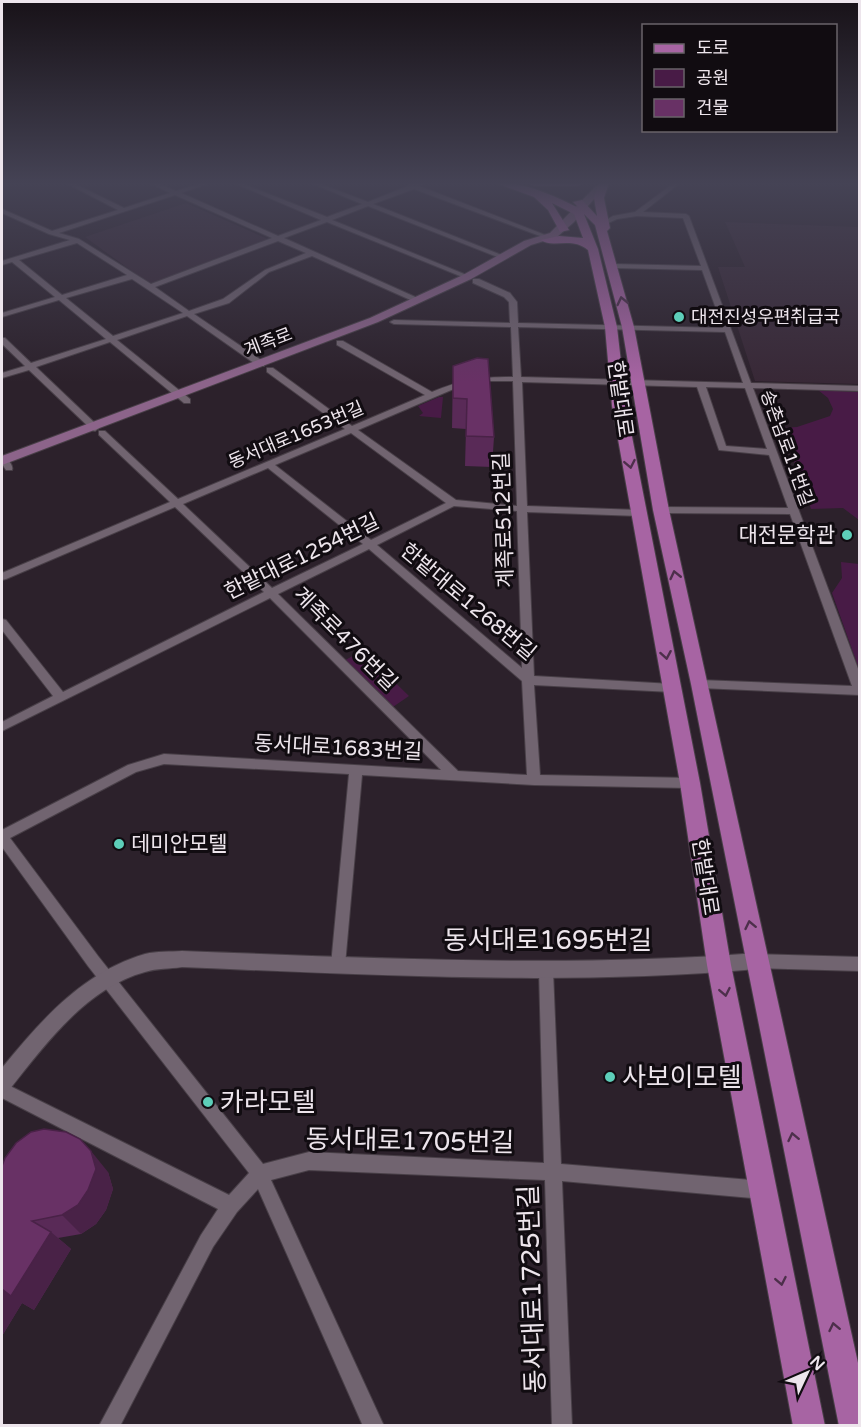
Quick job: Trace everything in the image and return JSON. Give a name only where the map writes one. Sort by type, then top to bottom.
[{"type":"main road","name":"계족로","points":[[265,367],[340,343],[394,322],[471,279],[516,250]]},
{"type":"main road","name":"계족로","points":[[3,464],[265,367],[471,279],[533,250]]},
{"type":"main road","name":"한밭대로","points":[[593,250],[626,382],[650,511],[672,688],[690,783],[719,965],[809,1425]]},
{"type":"main road","name":"한밭대로","points":[[609,250],[628,327],[626,382]]},
{"type":"main road","name":"한밭대로","points":[[650,511],[700,684],[855,1425]]},
{"type":"street","points":[[2,262],[45,250]]},
{"type":"street","points":[[92,250],[265,367],[453,503],[523,509],[793,511]]},
{"type":"street","points":[[150,287],[248,250]]},
{"type":"street","points":[[304,250],[418,300]]},
{"type":"street","points":[[400,250],[471,279]]},
{"type":"street","points":[[483,250],[502,257]]},
{"type":"street","name":"송촌남로11번길","points":[[698,250],[859,691]]},
{"type":"street","points":[[2,376],[226,301],[267,271],[312,253]]},
{"type":"street","points":[[13,259],[184,398]]},
{"type":"street","points":[[613,266],[705,268]]},
{"type":"street","points":[[2,315],[133,276]]},
{"type":"street","name":"계족로512번길","points":[[471,279],[507,295],[513,302],[523,509],[526,678],[534,780]]},
{"type":"street","name":"계족로","points":[[394,322],[514,323]]},
{"type":"street","points":[[514,323],[729,330]]},
{"type":"street","name":"계족로476번길","points":[[2,340],[271,593],[455,776]]},
{"type":"street","points":[[340,343],[432,396]]},
{"type":"street","name":"동서대로1653번길","points":[[2,578],[461,383],[483,379],[518,379],[860,389]]},
{"type":"street","points":[[701,385],[722,448],[771,452]]},
{"type":"street","name":"한밭대로1268번길","points":[[270,465],[371,545],[526,678],[540,682],[672,688]]},
{"type":"street","name":"한밭대로1254번길","points":[[2,728],[453,503]]},
{"type":"street","points":[[2,623],[61,698]]},
{"type":"street","points":[[700,684],[859,691]]},
{"type":"street","name":"동서대로1683번길","points":[[106,979],[2,836],[132,768],[164,759],[534,780],[690,783]]},
{"type":"street","points":[[338,965],[356,771]]},
{"type":"street","name":"동서대로1695번길","points":[[2,1083],[58,1017],[106,979],[146,963],[182,960],[546,970],[719,965],[757,961]]},
{"type":"street","points":[[757,961],[860,964]]},
{"type":"street","name":"동서대로1725번길","points":[[546,970],[562,1425]]},
{"type":"street","points":[[106,979],[260,1174],[374,1425]]},
{"type":"street","points":[[2,1090],[231,1206]]},
{"type":"street","name":"동서대로1705번길","points":[[260,1174],[309,1161],[554,1172],[764,1190]]},
{"type":"street","points":[[109,1425],[207,1241],[231,1206],[260,1174]]},
{"type":"shaded area","points":[[102,250],[245,250],[151,285]]},
{"type":"shaded area","points":[[737,250],[859,250],[859,384],[755,381],[718,267],[745,267]]},
{"type":"green space","points":[[818,390],[859,392],[859,520],[843,508],[811,509],[782,428],[797,427],[830,416],[833,409],[828,398]]},
{"type":"green space","points":[[443,397],[441,418],[419,416],[423,413],[418,406]]},
{"type":"green space","points":[[841,562],[859,564],[859,669],[832,593],[842,578]]},
{"type":"green space","points":[[358,653],[372,660],[409,696],[387,711],[340,663]]},
{"type":"building","points":[[477,358],[488,359],[494,437],[466,436],[467,399],[453,398],[453,366]]},
{"type":"building","points":[[44,1129],[66,1132],[80,1139],[91,1151],[96,1169],[88,1190],[78,1205],[62,1215],[32,1221],[51,1232],[11,1296],[2,1289],[2,1166],[16,1143],[31,1132]]},
{"type":"place","name":"대전진성우편취급국","points":[[679,317]]},
{"type":"place","name":"대전문학관","points":[[847,535]]},
{"type":"place","name":"데미안모텔","points":[[119,844]]},
{"type":"place","name":"사보이모텔","points":[[610,1077]]},
{"type":"place","name":"카라모텔","points":[[208,1102]]}]
